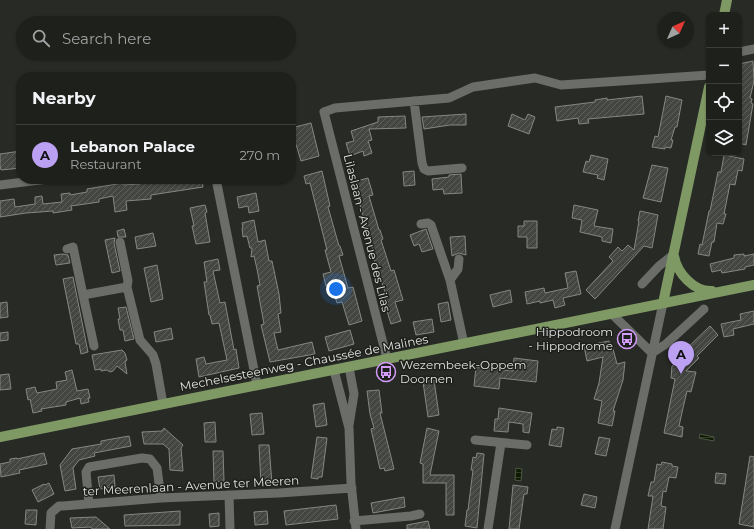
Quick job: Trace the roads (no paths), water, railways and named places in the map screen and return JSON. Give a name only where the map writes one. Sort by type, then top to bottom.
[{"type":"main road","points":[[725,12],[727,0]]},
{"type":"main road","points":[[663,303],[706,101]]},
{"type":"main road","points":[[673,255],[678,269],[697,287],[707,291],[724,290],[754,284]]},
{"type":"main road","name":"Mechelsesteenweg - Chaussée de Malines","points":[[0,437],[612,314],[724,290]]},
{"type":"street","points":[[742,51],[754,49]]},
{"type":"street","points":[[462,168],[428,171],[424,169],[414,101],[449,98],[473,87],[535,78],[561,85],[706,75]]},
{"type":"street","name":"Lilaslaan - Avenue des Lilas","points":[[387,359],[324,112],[335,108],[414,101]]},
{"type":"street","points":[[0,185],[16,183]]},
{"type":"street","points":[[217,184],[257,385]]},
{"type":"street","points":[[421,224],[428,223],[431,225],[450,280],[464,344]]},
{"type":"street","points":[[120,242],[128,281],[127,287],[140,340],[153,355],[163,404]]},
{"type":"street","points":[[67,249],[73,247],[94,346]]},
{"type":"street","points":[[642,284],[658,266],[673,255]]},
{"type":"street","points":[[450,280],[458,269],[460,259]]},
{"type":"street","points":[[83,295],[127,287]]},
{"type":"street","points":[[615,529],[663,303]]},
{"type":"street","points":[[652,353],[666,344],[704,309]]},
{"type":"street","points":[[612,314],[652,353]]},
{"type":"street","points":[[349,367],[354,394],[349,428],[355,525],[420,514]]},
{"type":"street","points":[[334,370],[349,428]]},
{"type":"street","points":[[475,440],[527,445]]},
{"type":"street","points":[[488,529],[501,443]]},
{"type":"street","points":[[89,504],[86,472],[89,467],[142,458],[150,459],[157,468],[161,498]]},
{"type":"street","name":"ter Meerenlaan - Avenue ter Meeren","points":[[50,529],[51,513],[59,506],[161,498],[352,488]]},
{"type":"street","points":[[229,495],[230,529]]},
{"type":"place","name":"Hippodroom - Hippodrome","points":[[627,339]]},
{"type":"place","name":"Wezembeek-Oppem Doornen","points":[[386,372]]},
{"type":"place","name":"Lebanon Palace","points":[[681,374]]}]
